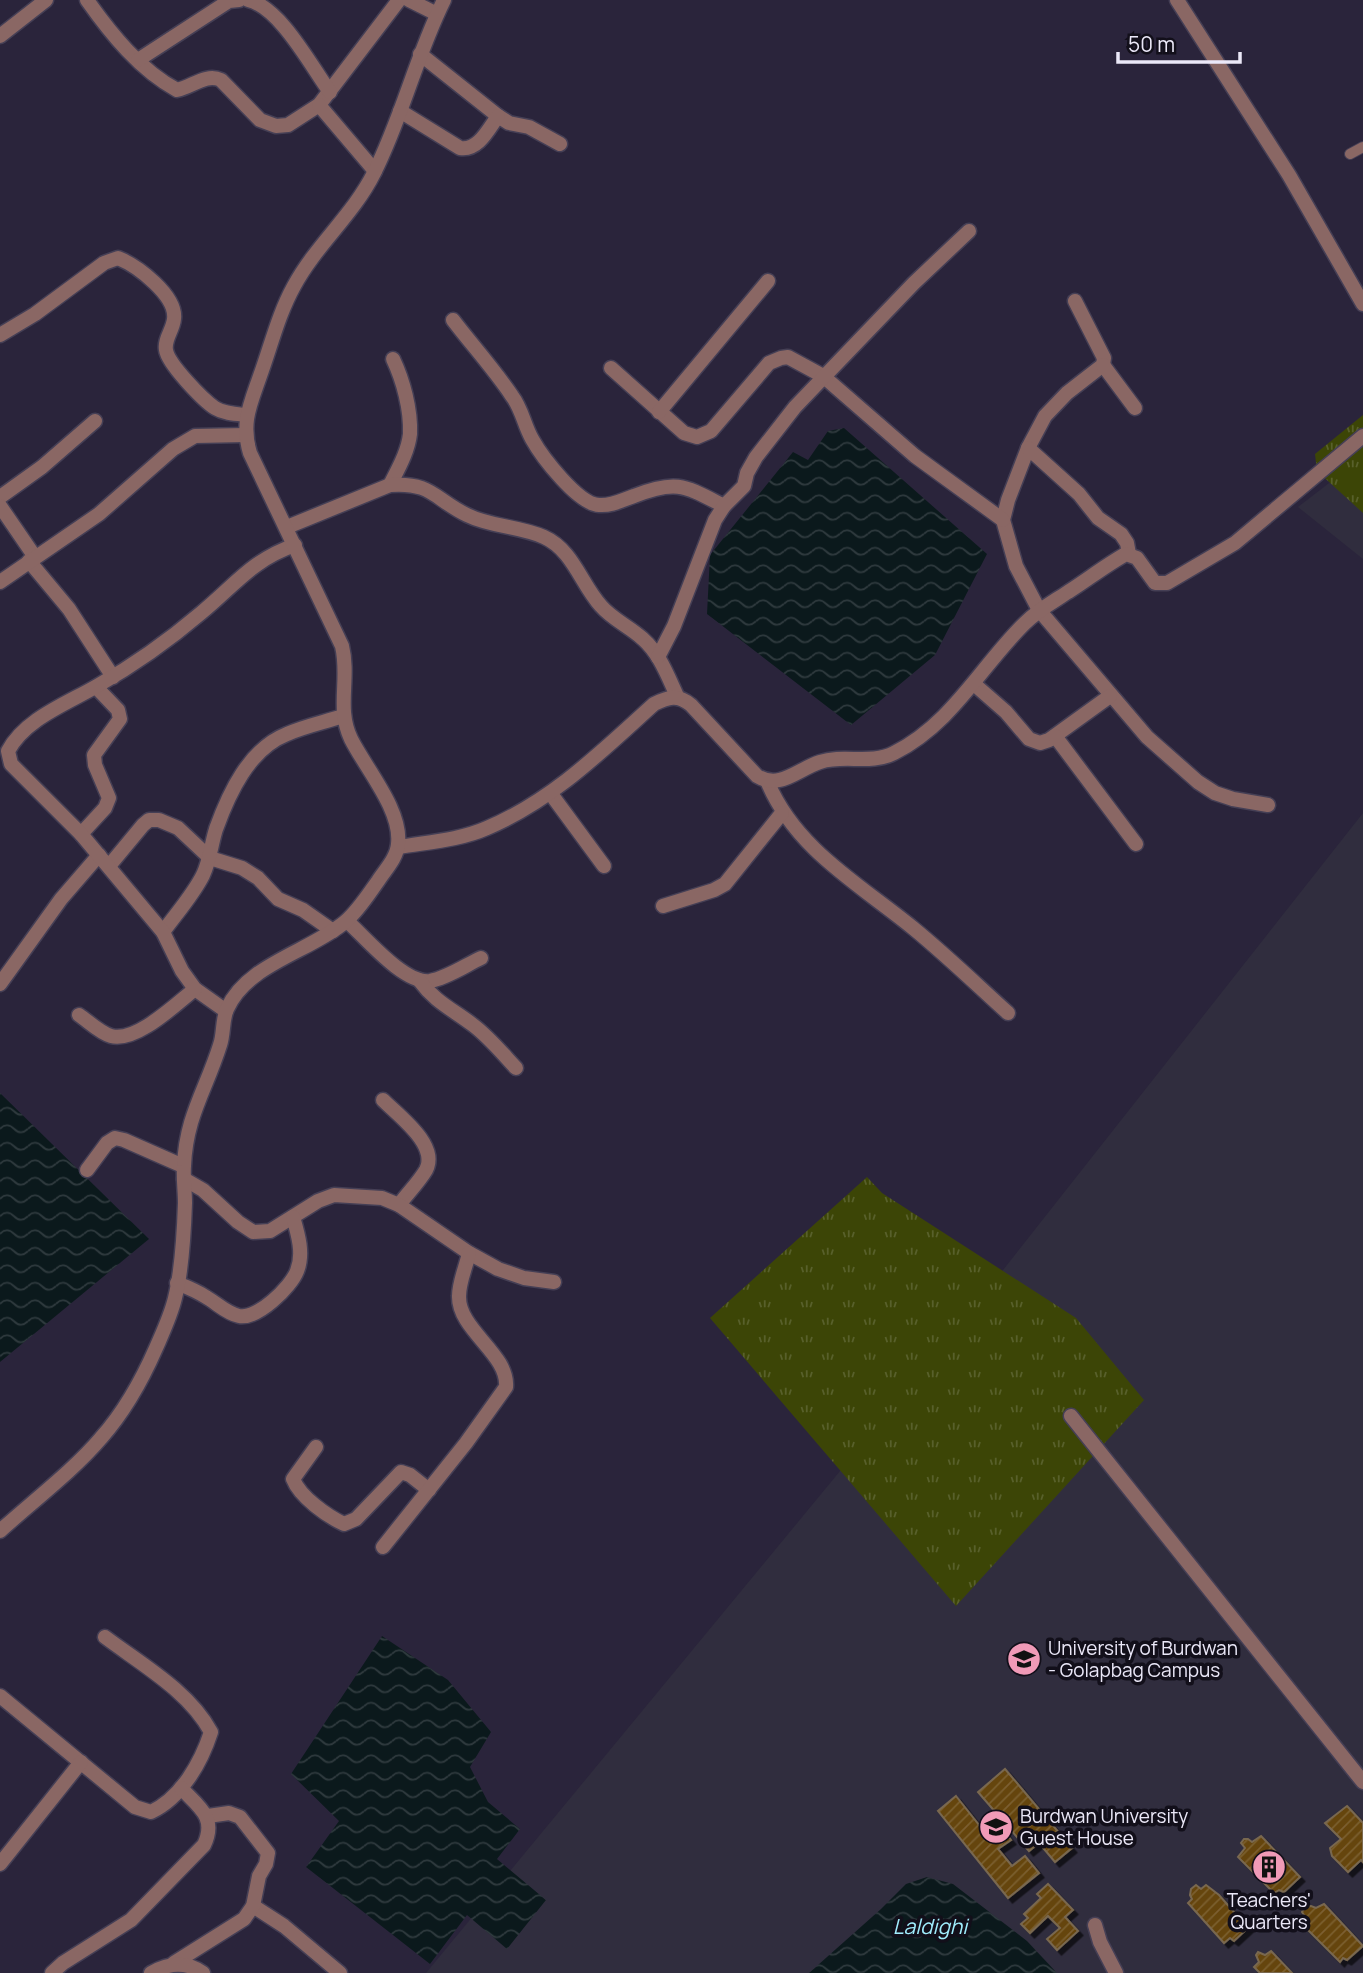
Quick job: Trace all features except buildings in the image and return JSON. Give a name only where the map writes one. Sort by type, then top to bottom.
[{"type":"street","points":[[0,37],[46,0]]},
{"type":"street","points":[[87,0],[116,38],[163,82],[177,90],[215,77],[260,120],[276,126],[288,125],[319,105],[399,0]]},
{"type":"street","points":[[138,60],[229,1],[239,0]]},
{"type":"street","points":[[248,0],[263,6],[279,21],[330,92]]},
{"type":"street","points":[[409,0],[437,14]]},
{"type":"street","points":[[0,1531],[100,1439],[126,1406],[146,1371],[175,1298],[185,1203],[184,1172],[188,1128],[195,1104],[218,1052],[226,1012],[234,997],[260,973],[347,921],[393,860],[399,847],[398,829],[379,784],[351,739],[343,716],[346,665],[342,646],[250,453],[244,435],[247,415],[278,320],[294,286],[315,253],[362,195],[375,171],[444,0]]},
{"type":"street","points":[[1177,0],[1289,175],[1363,304]]},
{"type":"street","points":[[420,54],[498,116],[560,144]]},
{"type":"street","points":[[319,105],[375,171]]},
{"type":"street","points":[[400,111],[460,148],[469,150],[498,116]]},
{"type":"street","points":[[658,657],[674,625],[715,520],[724,506],[744,486],[747,473],[756,457],[794,407],[822,376],[969,231]]},
{"type":"street","points":[[0,335],[35,314],[104,264],[118,258],[131,263],[151,279],[171,305],[175,316],[166,341],[166,353],[175,368],[215,408],[230,414],[247,415]]},
{"type":"street","points":[[659,412],[768,281]]},
{"type":"street","points":[[1075,301],[1104,358],[1103,365],[1067,393],[1045,416],[1028,448],[1003,520],[1016,566],[1039,610],[1147,737],[1198,782],[1215,793],[1268,805]]},
{"type":"street","points":[[453,320],[520,408],[532,440],[578,496],[595,505],[610,505],[654,488],[671,485],[688,487],[724,506]]},
{"type":"street","points":[[611,368],[684,433],[697,437],[711,431],[769,363],[788,357],[822,376],[915,456],[1003,520]]},
{"type":"street","points":[[390,485],[404,456],[410,433],[401,376],[393,359]]},
{"type":"street","points":[[1103,365],[1136,408]]},
{"type":"street","points":[[0,497],[42,467],[95,421]]},
{"type":"street","points":[[0,582],[75,533],[173,449],[195,436],[244,435]]},
{"type":"street","points":[[768,783],[777,782],[825,760],[877,758],[892,754],[949,713],[1023,625],[1039,610],[1129,554],[1137,558],[1155,583],[1167,583],[1235,543],[1363,436]]},
{"type":"street","points":[[1028,448],[1079,494],[1098,518],[1121,534],[1127,543],[1129,554]]},
{"type":"street","points":[[287,527],[390,485],[409,484],[425,487],[474,518],[543,536],[571,560],[590,594],[603,609],[645,641],[658,657],[678,698]]},
{"type":"street","points":[[0,506],[32,559],[69,609],[113,677]]},
{"type":"street","points":[[226,1012],[195,989],[182,971],[163,932],[81,834],[11,764],[8,751],[14,740],[43,716],[158,649],[257,563],[272,553],[295,545]]},
{"type":"street","points":[[974,684],[1006,712],[1029,738],[1040,743],[1055,736],[1110,696]]},
{"type":"street","points":[[81,834],[105,808],[109,798],[95,765],[94,755],[120,719],[118,710],[96,687]]},
{"type":"street","points":[[399,847],[466,835],[487,828],[551,794],[654,704],[666,698],[678,698],[691,705],[757,776],[768,783],[782,813],[818,852],[935,947],[1008,1013]]},
{"type":"street","points":[[163,932],[202,878],[227,800],[246,768],[267,744],[286,734],[343,716]]},
{"type":"street","points":[[1055,736],[1136,844]]},
{"type":"street","points":[[551,794],[604,866]]},
{"type":"street","points":[[663,906],[725,884],[782,813]]},
{"type":"street","points":[[0,984],[61,898],[149,820],[159,820],[178,828],[210,858],[242,868],[258,878],[278,899],[303,909],[333,931]]},
{"type":"street","points":[[347,921],[403,973],[418,980],[433,981],[481,958]]},
{"type":"street","points":[[418,980],[431,996],[488,1038],[516,1068]]},
{"type":"street","points":[[79,1015],[110,1036],[124,1037],[136,1033],[195,989]]},
{"type":"street","points":[[383,1100],[425,1143],[429,1154],[427,1168],[399,1205]]},
{"type":"street","points":[[87,1170],[107,1143],[115,1138],[184,1172],[237,1222],[253,1232],[270,1231],[318,1201],[334,1195],[382,1198],[399,1205],[469,1253],[498,1269],[524,1278],[554,1282]]},
{"type":"street","points":[[177,1283],[198,1292],[226,1312],[241,1317],[254,1315],[282,1291],[297,1271],[299,1240],[293,1217]]},
{"type":"street","points":[[383,1547],[488,1414],[506,1387],[503,1367],[484,1345],[461,1309],[458,1298],[469,1253]]},
{"type":"street","points":[[1071,1416],[1363,1782]]},
{"type":"street","points":[[317,1447],[293,1479],[296,1488],[344,1524],[356,1519],[401,1472],[410,1475],[429,1490]]},
{"type":"street","points":[[0,1696],[135,1807],[151,1812],[166,1805],[181,1788],[205,1750],[211,1732],[201,1715],[164,1681],[105,1637]]},
{"type":"street","points":[[0,1864],[81,1762]]},
{"type":"street","points":[[52,1973],[63,1963],[131,1920],[204,1844],[209,1832],[208,1816],[181,1788]]},
{"type":"street","points":[[151,1973],[174,1963],[244,1919],[253,1906],[259,1876],[267,1864],[268,1853],[240,1817],[229,1813],[208,1816]]},
{"type":"street","points":[[253,1906],[284,1926],[340,1973]]},
{"type":"street","points":[[1095,1925],[1100,1942],[1116,1973]]},
{"type":"street","points":[[174,1963],[195,1967],[203,1973]]},
{"type":"lane","points":[[1350,154],[1363,147]]},
{"type":"shaded area","points":[[1363,457],[1363,559],[1298,507]]},
{"type":"shaded area","name":"University of Burdwan - Golapbag Campus","points":[[1363,813],[1363,1973],[426,1973],[944,1345]]},
{"type":"green space","points":[[1363,415],[1363,513],[1317,471],[1315,454]]},
{"type":"green space","points":[[867,1177],[882,1193],[1076,1318],[1144,1400],[956,1606],[710,1318]]},
{"type":"water","points":[[844,428],[987,554],[935,655],[851,725],[707,614],[710,555],[793,452],[808,460],[828,431]]},
{"type":"water","points":[[0,1093],[149,1239],[0,1362]]},
{"type":"water","points":[[382,1636],[448,1680],[491,1732],[470,1767],[488,1802],[520,1829],[497,1859],[546,1900],[507,1949],[467,1915],[430,1964],[306,1867],[339,1821],[291,1774]]},
{"type":"water","name":"Laldighi","points":[[927,1877],[953,1884],[1027,1941],[1057,1973],[809,1973],[906,1884]]},
{"type":"place","name":"University of Burdwan - Golapbag Campus","points":[[1024,1659]]},
{"type":"place","name":"Burdwan University Guest House","points":[[996,1827]]},
{"type":"place","name":"Teachers' Quarters","points":[[1269,1867]]}]
